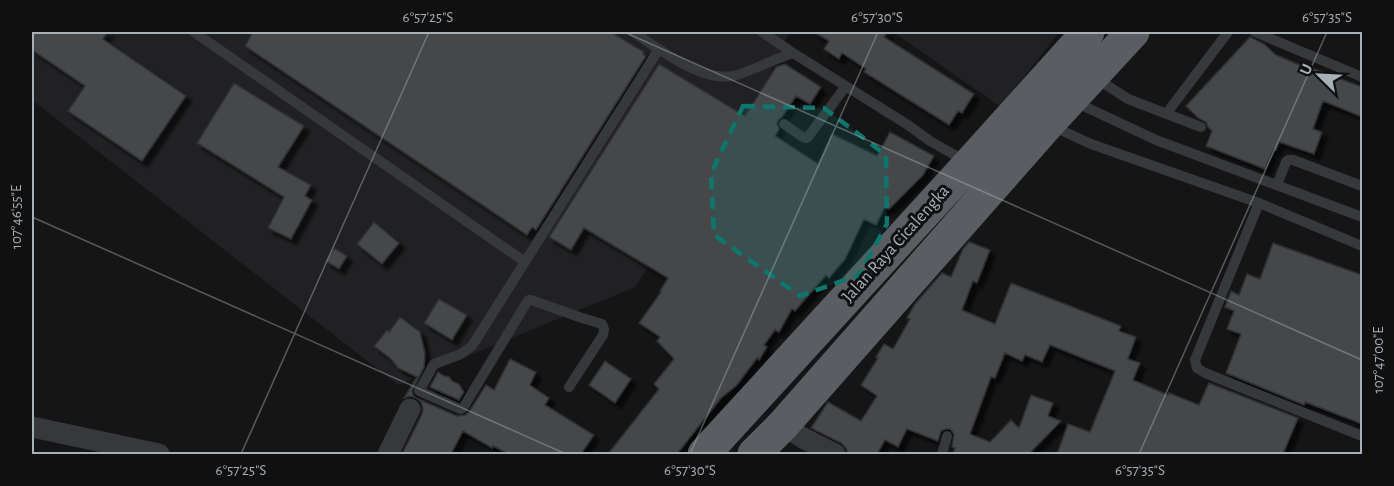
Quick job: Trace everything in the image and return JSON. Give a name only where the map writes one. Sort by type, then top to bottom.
[{"type":"highway","name":"Jalan Raya Cicalengka","points":[[754,454],[783,425],[1048,124],[1057,90],[1088,32]]},
{"type":"highway","name":"Jalan Raya Cicalengka","points":[[704,454],[970,163],[1057,90],[1093,76],[1133,32]]},
{"type":"street","points":[[388,454],[410,409]]},
{"type":"street","points":[[783,425],[803,438],[836,454]]},
{"type":"street","points":[[32,428],[159,454]]},
{"type":"lane","points":[[194,32],[525,262]]},
{"type":"lane","points":[[633,32],[694,70],[708,75],[724,77],[735,75],[793,52]]},
{"type":"lane","points":[[762,32],[908,124],[930,141],[970,163]]},
{"type":"lane","points":[[1166,114],[1228,32]]},
{"type":"lane","points":[[1255,32],[1362,77]]},
{"type":"lane","points":[[569,387],[603,335],[602,324],[529,300],[463,408],[460,409],[419,391],[434,364],[461,354],[472,346],[659,49]]},
{"type":"lane","points":[[1093,76],[1128,99],[1201,127]]},
{"type":"lane","points":[[784,124],[801,136],[808,137],[846,86]]},
{"type":"lane","points":[[1057,90],[1156,140],[1362,217]]},
{"type":"lane","points":[[1048,124],[1091,144],[1259,203],[1362,246]]},
{"type":"lane","points":[[1277,185],[1286,162],[1293,160],[1362,186]]},
{"type":"lane","points":[[1259,203],[1195,360],[1197,368],[1362,436]]},
{"type":"lane","points":[[942,454],[947,436]]},
{"type":"highlighted area","points":[[743,106],[824,108],[886,155],[887,224],[859,275],[800,296],[714,235],[711,173]]},
{"type":"shaded area","points":[[32,32],[789,32],[754,110],[635,287],[398,385],[32,100]]},
{"type":"shaded area","points":[[893,32],[1059,32],[1001,107]]},
{"type":"building","points":[[32,32],[108,32],[103,39],[186,96],[142,161],[68,111],[85,86],[32,50]]},
{"type":"building","points":[[253,32],[611,32],[644,52],[646,56],[536,230],[532,227],[527,235],[245,46]]},
{"type":"building","points":[[814,32],[888,32],[884,37],[974,94],[962,113],[958,111],[949,125],[864,72],[866,69],[842,53],[839,59],[824,49],[829,41]]},
{"type":"building","points":[[1250,37],[1264,44],[1276,55],[1362,87],[1362,117],[1323,101],[1313,129],[1322,132],[1314,154],[1279,142],[1265,169],[1206,146],[1212,131],[1206,122],[1198,118],[1186,106]]},
{"type":"building","points":[[659,64],[745,116],[776,67],[785,64],[821,87],[810,104],[796,96],[778,120],[779,129],[775,136],[818,164],[832,134],[877,156],[890,132],[934,156],[923,175],[889,209],[885,207],[876,225],[864,219],[845,259],[829,278],[826,275],[795,311],[792,309],[779,332],[775,330],[764,345],[767,347],[759,360],[757,358],[737,385],[721,398],[677,454],[608,454],[659,389],[654,384],[674,359],[657,341],[660,337],[639,323],[668,278],[584,228],[571,250],[549,237]]},
{"type":"building","points":[[234,83],[304,126],[278,167],[311,185],[305,196],[312,200],[291,239],[268,228],[284,197],[197,143]]},
{"type":"building","points":[[374,222],[399,243],[382,264],[357,244]]},
{"type":"building","points":[[969,242],[990,250],[977,283],[973,281],[962,310],[995,324],[1011,283],[1121,326],[1119,331],[1136,337],[1128,359],[1140,363],[1133,380],[1199,405],[1209,383],[1298,418],[1283,454],[1057,454],[1068,424],[1090,432],[1115,371],[1050,345],[1042,362],[1025,355],[1022,361],[1005,353],[995,378],[991,377],[970,434],[990,442],[1011,420],[1019,428],[1031,395],[1053,403],[1048,416],[1061,421],[1029,454],[953,454],[954,434],[950,429],[941,431],[938,441],[907,429],[898,447],[885,440],[877,454],[848,454],[841,443],[811,428],[828,402],[861,421],[877,396],[861,385],[878,358],[876,357],[884,344],[893,349],[910,319],[907,318],[915,304],[942,273],[951,277],[963,249]]},
{"type":"building","points":[[1273,243],[1362,275],[1362,424],[1305,402],[1304,405],[1226,373],[1241,334],[1227,329],[1234,311],[1225,307],[1231,291],[1239,295],[1247,274],[1260,279]]},
{"type":"building","points":[[334,248],[347,256],[339,269],[326,261]]},
{"type":"building","points":[[439,299],[467,315],[452,340],[424,323]]},
{"type":"building","points":[[400,317],[420,332],[425,353],[424,367],[412,391],[416,398],[410,396],[404,398],[417,377],[398,368],[391,359],[374,346],[387,330],[389,332]]},
{"type":"building","points":[[510,359],[536,372],[530,385],[549,398],[545,405],[594,435],[581,454],[509,454],[493,446],[492,448],[463,431],[451,454],[402,454],[422,414],[421,402],[416,398],[457,416],[465,415],[486,385],[494,390]]},
{"type":"building","points":[[605,361],[631,379],[615,403],[589,385]]},
{"type":"building","points":[[438,372],[459,384],[464,392],[459,400],[430,387]]}]
